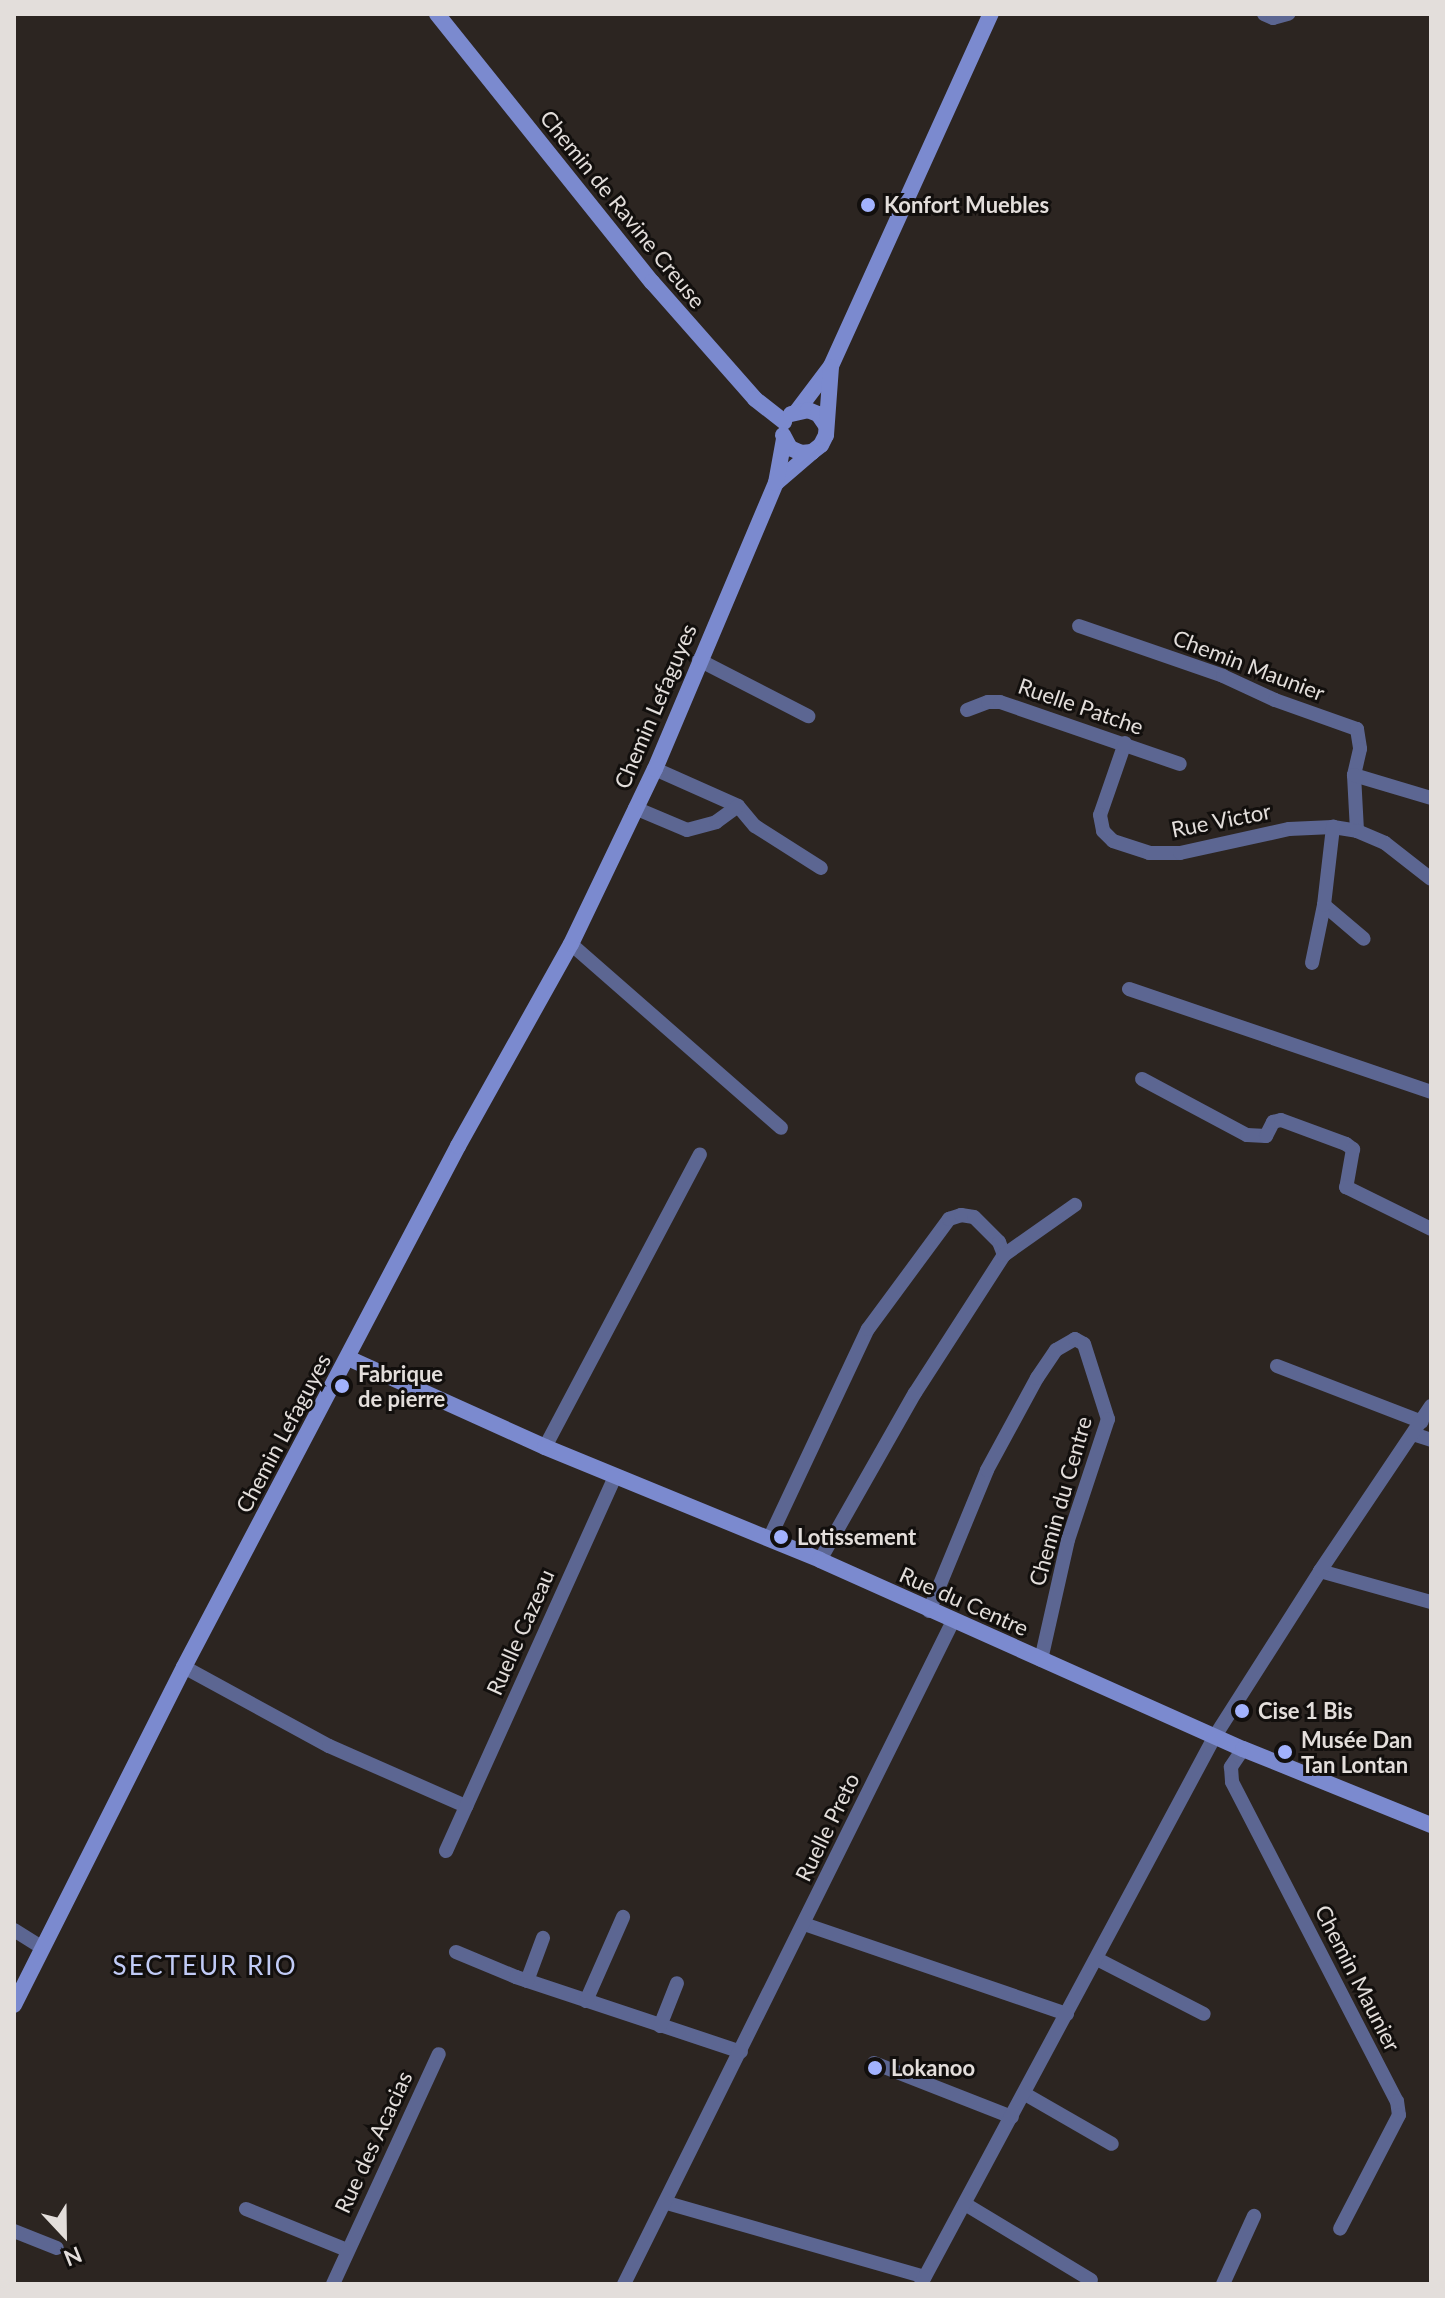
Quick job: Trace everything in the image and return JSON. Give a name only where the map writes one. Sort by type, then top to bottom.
[{"type":"main road","name":"Chemin de Ravine Creuse","points":[[437,14],[652,282],[755,399],[788,424]]},
{"type":"main road","name":"Chemin Lefaguyes","points":[[14,2005],[184,1667],[458,1146],[571,944],[655,769],[776,483],[788,424],[831,366],[991,14]]},
{"type":"main road","name":"Chemin Lefaguyes","points":[[825,424],[831,366]]},
{"type":"main road","points":[[808,410],[818,414],[825,424],[826,435],[812,452],[790,448],[788,424],[808,410]]},
{"type":"main road","name":"Chemin Lefaguyes","points":[[776,483],[812,452]]},
{"type":"main road","name":"Rue du Centre","points":[[348,1358],[545,1447],[820,1560],[1243,1749],[1431,1825]]},
{"type":"street","points":[[1264,14],[1273,18],[1288,14]]},
{"type":"street","name":"Chemin Maunier","points":[[1079,626],[1223,676],[1275,700],[1357,729],[1360,749],[1354,775],[1357,831]]},
{"type":"street","points":[[699,660],[808,716]]},
{"type":"street","name":"Ruelle Patche","points":[[967,710],[988,702],[1000,702],[1180,764]]},
{"type":"street","name":"Rue Victor","points":[[1125,743],[1100,815],[1103,831],[1113,841],[1149,853],[1180,853],[1289,829],[1333,827],[1357,831],[1385,843],[1431,879]]},
{"type":"street","points":[[655,769],[738,806],[755,826],[821,868]]},
{"type":"street","points":[[1354,775],[1431,798]]},
{"type":"street","points":[[635,808],[687,830],[716,822],[738,806]]},
{"type":"street","points":[[1312,963],[1324,905],[1333,827]]},
{"type":"street","points":[[1324,905],[1364,939]]},
{"type":"street","points":[[571,944],[781,1128]]},
{"type":"street","points":[[1129,989],[1431,1092]]},
{"type":"street","points":[[1142,1079],[1247,1135],[1266,1136],[1273,1122],[1281,1120],[1346,1144],[1353,1149],[1346,1187],[1431,1229]]},
{"type":"street","points":[[545,1447],[700,1154]]},
{"type":"street","points":[[820,1560],[915,1393],[1004,1255],[1075,1205]]},
{"type":"street","points":[[769,1539],[868,1329],[949,1219],[961,1215],[974,1217],[999,1242],[1004,1255]]},
{"type":"street","name":"Chemin du Centre","points":[[929,1611],[994,1457],[1056,1350],[1075,1339],[1084,1344],[1108,1419],[1068,1540],[1041,1660]]},
{"type":"street","points":[[1277,1366],[1417,1428],[1431,1440]]},
{"type":"street","points":[[667,2203],[923,2281],[1215,1736],[1320,1571],[1431,1406]]},
{"type":"street","name":"Ruelle Cazeau","points":[[446,1851],[615,1476]]},
{"type":"street","points":[[1320,1571],[1431,1602]]},
{"type":"street","name":"Ruelle Preto","points":[[624,2284],[667,2203],[953,1621]]},
{"type":"street","points":[[184,1667],[329,1746],[466,1806]]},
{"type":"street","name":"Chemin Maunier","points":[[1243,1749],[1231,1767],[1232,1782],[1397,2101],[1399,2115],[1340,2229]]},
{"type":"street","points":[[586,2001],[623,1917]]},
{"type":"street","points":[[804,1924],[1067,2014]]},
{"type":"street","points":[[14,1930],[41,1947]]},
{"type":"street","points":[[527,1981],[543,1938]]},
{"type":"street","points":[[456,1952],[527,1981],[741,2052]]},
{"type":"street","points":[[1097,1959],[1204,2014]]},
{"type":"street","points":[[660,2026],[677,1983]]},
{"type":"street","name":"Rue des Acacias","points":[[333,2284],[439,2054]]},
{"type":"street","points":[[874,2063],[1012,2117]]},
{"type":"street","points":[[1025,2094],[1112,2144]]},
{"type":"street","points":[[965,2204],[1091,2280]]},
{"type":"street","name":"Rue des Acacias","points":[[246,2209],[347,2250]]},
{"type":"street","points":[[1223,2284],[1254,2216]]},
{"type":"street","points":[[14,2231],[57,2248]]},
{"type":"place","name":"Konfort Muebles","points":[[868,205]]},
{"type":"place","name":"Fabrique de pierre","points":[[342,1386]]},
{"type":"place","name":"Lotissement","points":[[781,1537]]},
{"type":"place","name":"Cise 1 Bis","points":[[1242,1711]]},
{"type":"place","name":"Musée Dan Tan Lontan","points":[[1285,1752]]},
{"type":"place","name":"Lokanoo","points":[[875,2068]]},
{"type":"district","name":"SECTEUR RIO","points":[[205,1966]]}]
